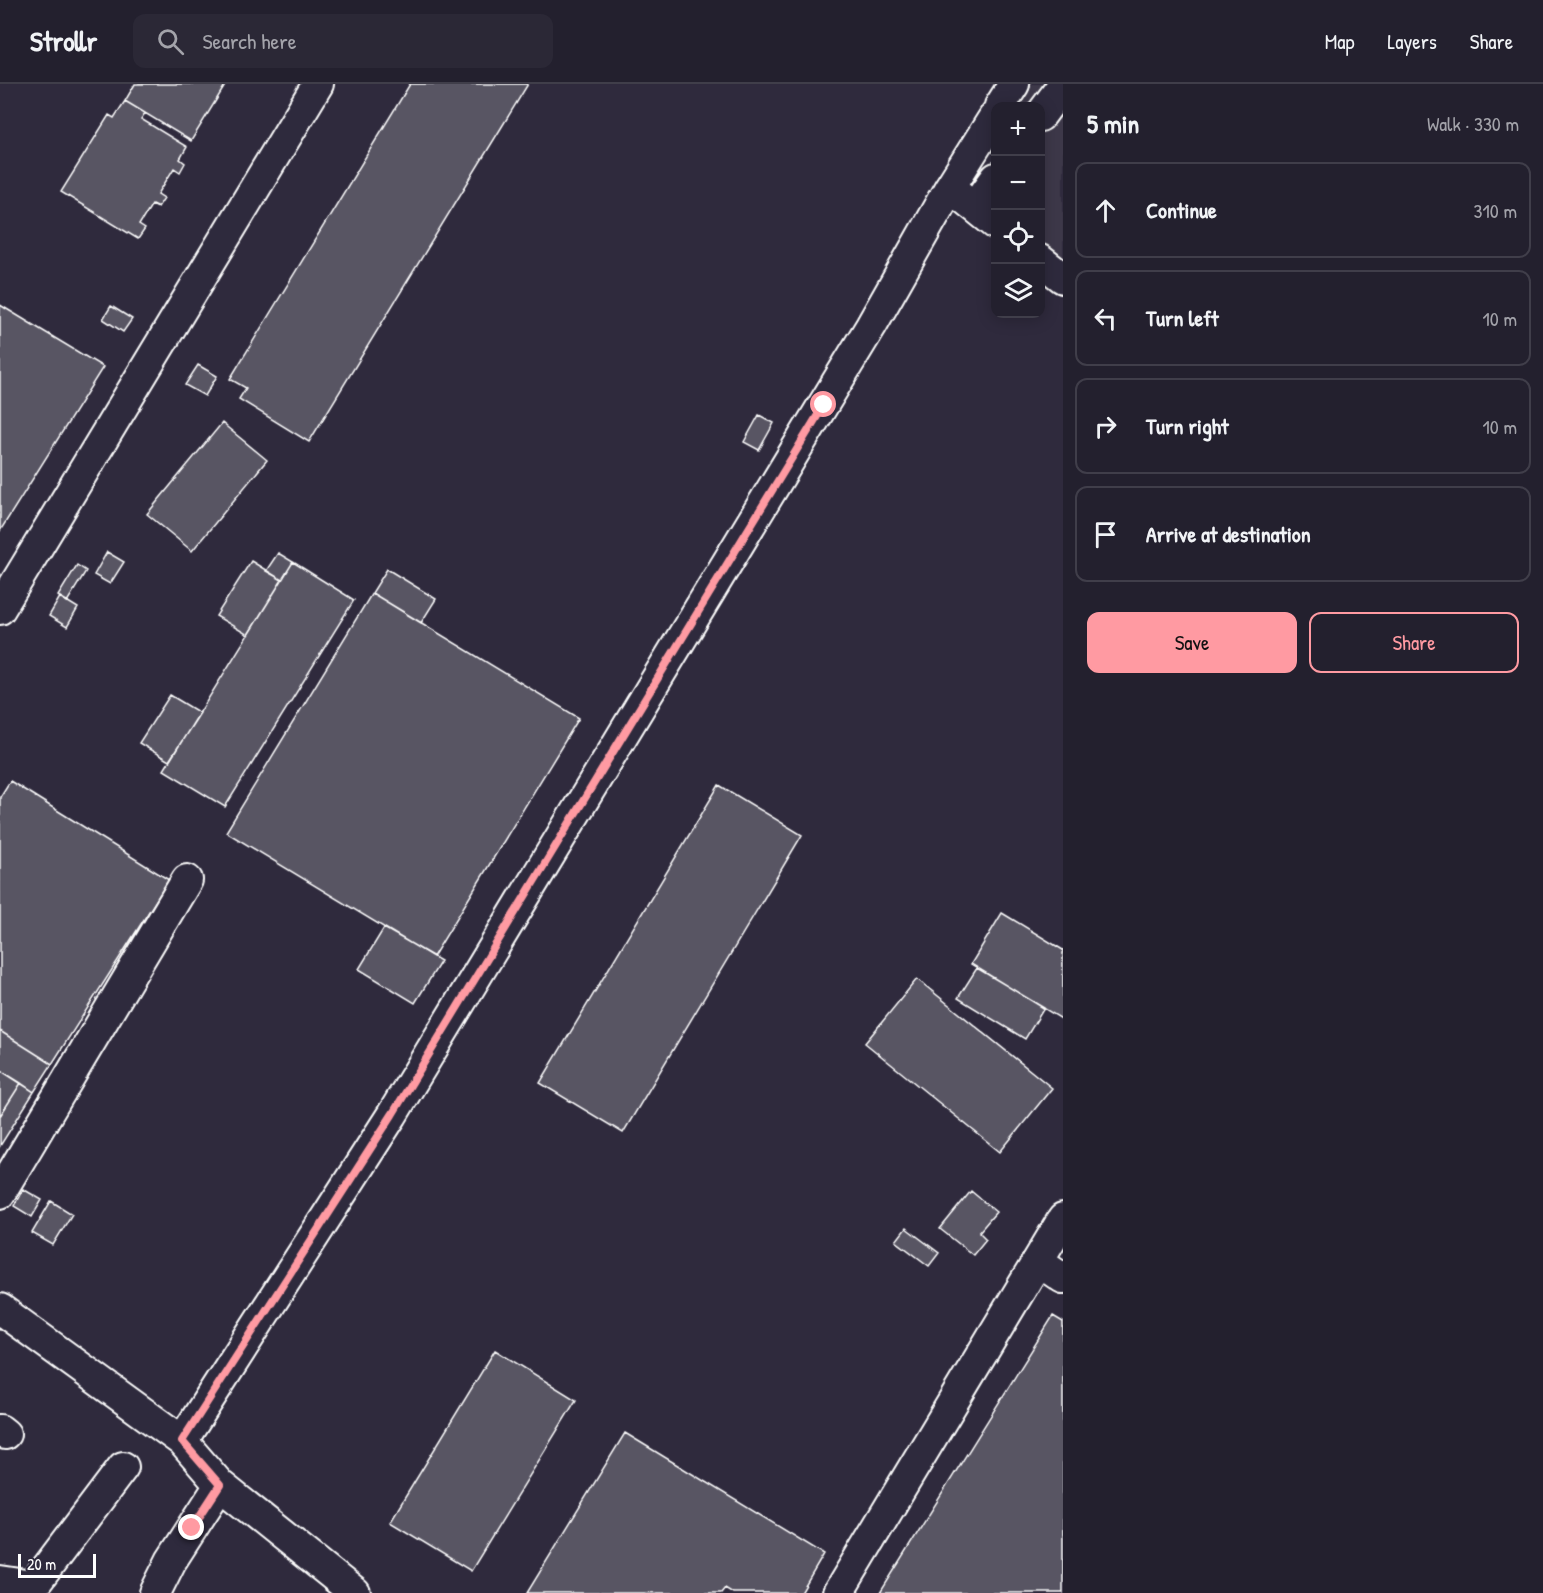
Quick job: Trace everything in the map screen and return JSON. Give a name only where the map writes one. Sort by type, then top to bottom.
[{"type":"lane","points":[[0,609],[318,84]]},
{"type":"lane","points":[[1003,102],[1014,84]]},
{"type":"lane","points":[[1045,111],[1063,86]]},
{"type":"lane","points":[[182,1441],[392,1115],[871,326],[950,188],[991,122]]},
{"type":"lane","points":[[950,188],[985,215],[991,195]]},
{"type":"lane","points":[[1045,263],[1063,278]]},
{"type":"lane","points":[[0,1193],[187,880]]},
{"type":"lane","points":[[838,1593],[1063,1220]]},
{"type":"lane","points":[[1038,1262],[1063,1278]]},
{"type":"lane","points":[[0,1309],[182,1441],[220,1485],[355,1593]]},
{"type":"lane","points":[[0,1581],[31,1590],[123,1467]]},
{"type":"lane","points":[[155,1593],[171,1561],[220,1485]]},
{"type":"shaded area","points":[[1014,84],[1063,84],[1063,279],[1045,264],[1045,102],[1003,102]]},
{"type":"building","points":[[135,84],[226,84],[191,141],[125,101]]},
{"type":"building","points":[[410,84],[528,84],[309,442],[239,399],[246,388],[230,379]]},
{"type":"building","points":[[125,101],[145,113],[141,119],[187,147],[180,159],[185,163],[180,172],[174,168],[158,194],[164,198],[158,207],[152,204],[139,225],[145,229],[138,239],[61,192],[109,115],[114,118]]},
{"type":"building","points":[[0,305],[103,367],[0,531]]},
{"type":"building","points":[[111,306],[132,319],[123,332],[103,319]]},
{"type":"building","points":[[198,365],[217,376],[205,396],[185,385]]},
{"type":"building","points":[[759,415],[774,423],[759,450],[744,442]]},
{"type":"building","points":[[222,423],[267,460],[192,551],[147,514]]},
{"type":"building","points":[[107,552],[124,562],[110,584],[94,575]]},
{"type":"building","points":[[278,553],[293,562],[282,580],[266,571]]},
{"type":"building","points":[[251,561],[282,580],[248,635],[216,616]]},
{"type":"building","points":[[293,562],[354,600],[225,807],[164,770]]},
{"type":"building","points":[[77,565],[86,571],[67,602],[58,596]]},
{"type":"building","points":[[387,569],[436,599],[421,623],[372,593]]},
{"type":"building","points":[[372,593],[579,718],[433,957],[226,832]]},
{"type":"building","points":[[60,597],[78,608],[67,627],[49,616]]},
{"type":"building","points":[[170,695],[200,713],[169,761],[139,743]]},
{"type":"building","points":[[10,781],[169,880],[52,1064],[0,1031],[0,797]]},
{"type":"building","points":[[719,785],[802,835],[623,1133],[540,1083]]},
{"type":"building","points":[[1002,913],[1063,950],[1063,1020],[971,964]]},
{"type":"building","points":[[384,928],[441,961],[415,1003],[359,969]]},
{"type":"building","points":[[977,968],[1044,1008],[1025,1039],[958,998]]},
{"type":"building","points":[[917,979],[1052,1088],[1000,1152],[865,1043]]},
{"type":"building","points":[[0,1031],[52,1064],[34,1092],[0,1070]]},
{"type":"building","points":[[0,1070],[21,1083],[0,1116]]},
{"type":"building","points":[[21,1083],[34,1092],[0,1146],[0,1116]]},
{"type":"building","points":[[23,1189],[42,1200],[32,1217],[14,1206]]},
{"type":"building","points":[[971,1191],[996,1212],[979,1232],[986,1239],[973,1255],[940,1229]]},
{"type":"building","points":[[51,1201],[72,1214],[53,1245],[32,1233]]},
{"type":"building","points":[[906,1228],[939,1253],[929,1266],[896,1241]]},
{"type":"building","points":[[1053,1316],[1063,1322],[1063,1593],[880,1593]]},
{"type":"building","points":[[495,1350],[576,1400],[471,1571],[390,1522]]},
{"type":"building","points":[[625,1433],[824,1554],[801,1593],[733,1593],[725,1588],[721,1593],[527,1593]]},
{"type":"route","points":[[192,1528],[220,1485],[182,1441],[392,1115],[824,405]]}]
